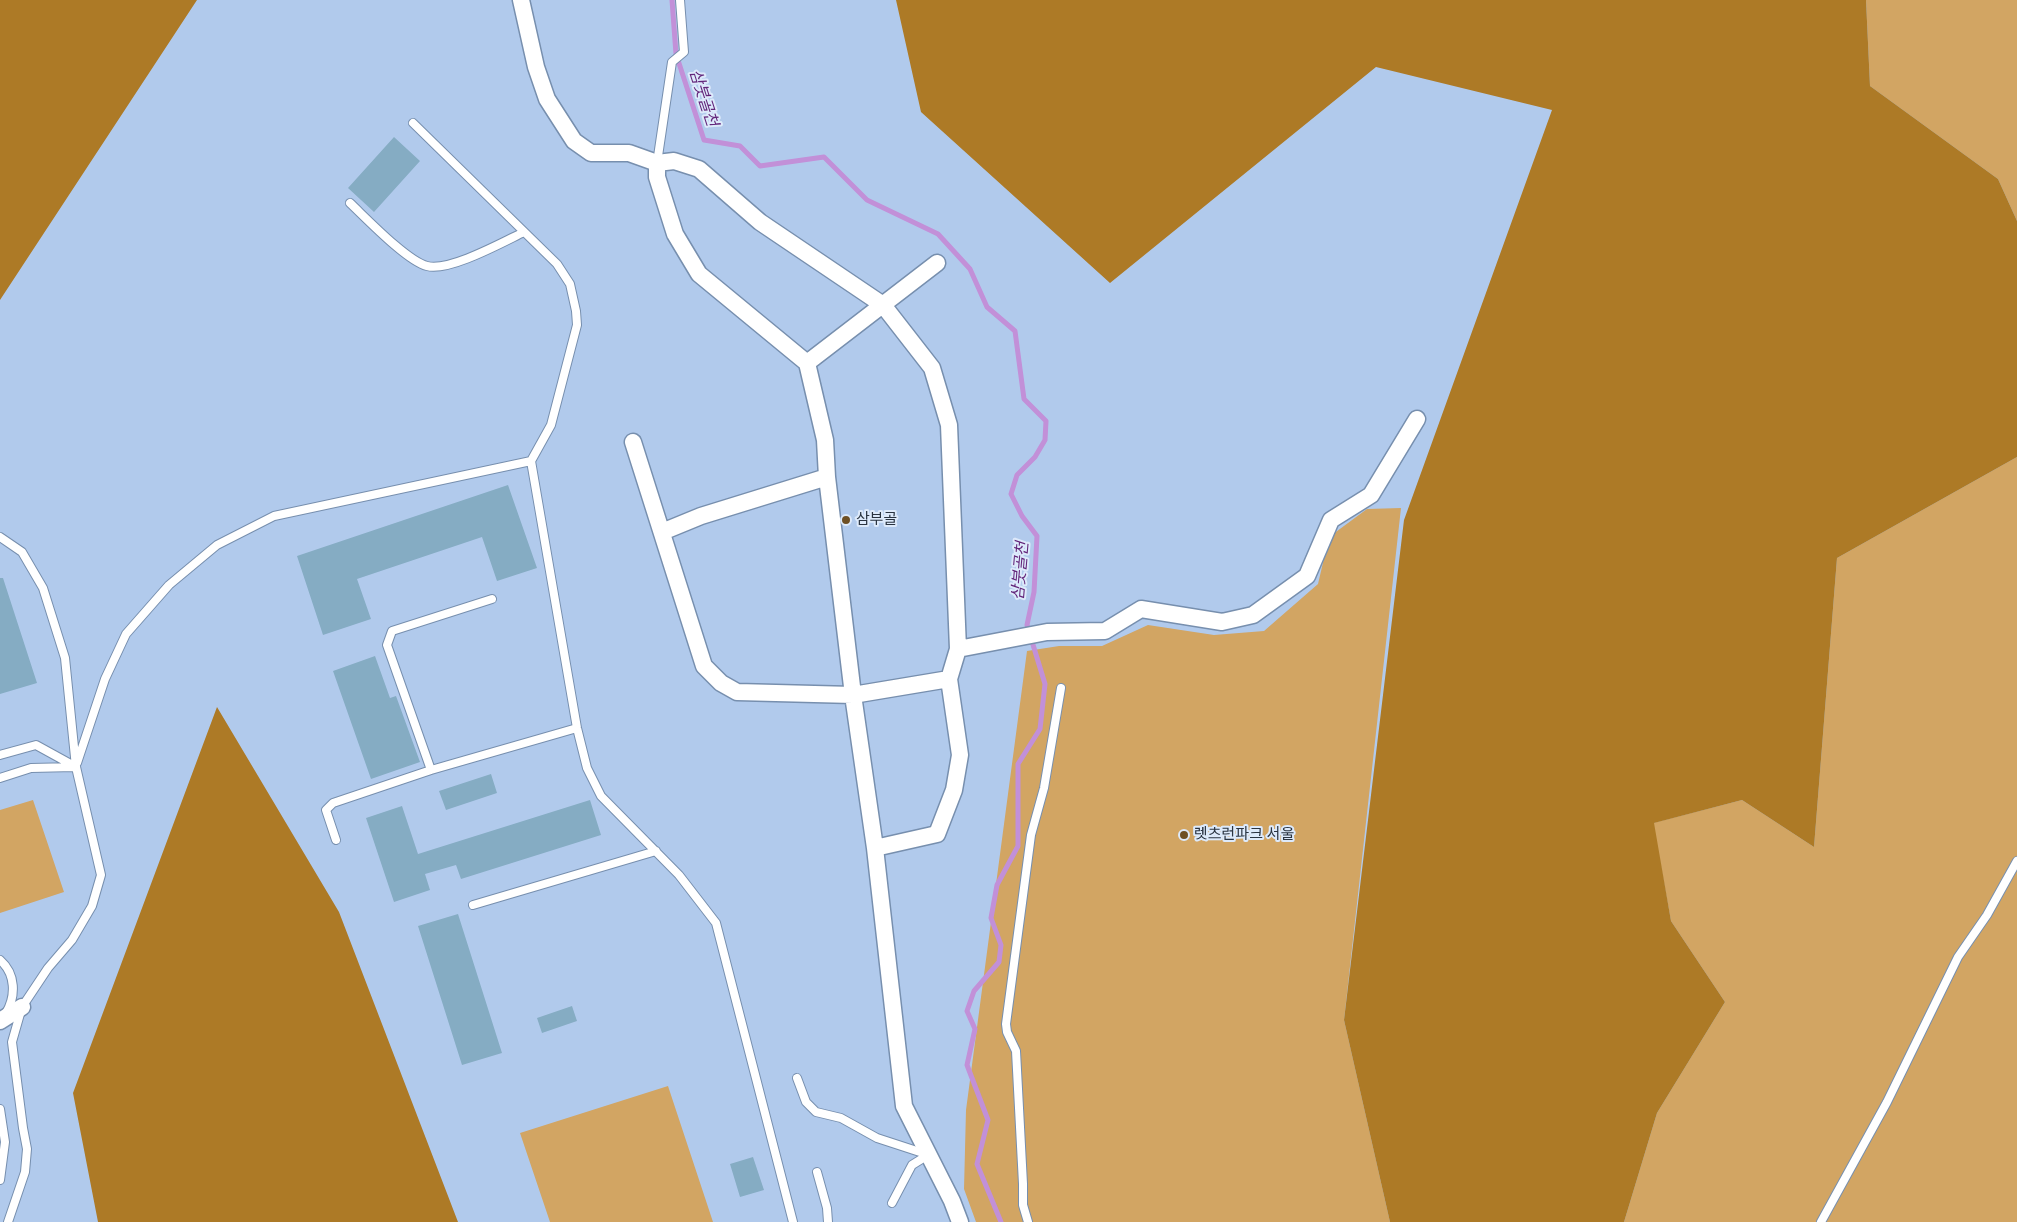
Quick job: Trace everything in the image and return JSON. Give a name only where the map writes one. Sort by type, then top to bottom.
[{"type":"street","points":[[521,0],[536,67],[547,99],[574,141],[591,152],[629,153],[657,163],[674,161],[699,168],[760,222],[883,305],[932,368],[949,425],[958,649],[949,679],[960,755],[954,790],[937,834],[875,848]]},
{"type":"street","points":[[657,163],[657,177],[675,234],[699,274],[807,363],[825,440],[827,477],[853,696],[875,848],[904,1106],[952,1200],[960,1222]]},
{"type":"street","points":[[807,363],[937,264]]},
{"type":"street","points":[[958,649],[1016,636],[1047,632],[1105,631],[1141,609],[1222,622],[1253,615],[1307,576],[1331,520],[1372,495],[1417,419]]},
{"type":"street","points":[[633,442],[704,666],[721,683],[737,692],[853,696],[949,679]]},
{"type":"street","points":[[662,532],[701,516],[827,477]]},
{"type":"street","points":[[0,1021],[22,1007]]},
{"type":"lane","points":[[657,163],[672,62],[684,52],[680,0]]},
{"type":"lane","points":[[413,123],[556,264],[570,284],[577,325],[551,425],[531,462],[577,728],[587,768],[601,796],[679,875],[716,922],[793,1222]]},
{"type":"lane","points":[[350,203],[414,261],[429,267],[455,263],[524,232]]},
{"type":"lane","points":[[76,767],[105,679],[126,634],[169,585],[217,545],[274,516],[531,462]]},
{"type":"lane","points":[[0,537],[22,552],[43,588],[65,658],[76,767],[101,875],[92,906],[72,940],[48,968],[22,1007],[12,1042],[27,1149],[26,1172],[8,1222]]},
{"type":"lane","points":[[431,770],[387,645],[392,630],[492,599]]},
{"type":"lane","points":[[1028,1222],[1023,1205],[1016,1051],[1007,1032],[1006,1024],[1031,835],[1044,788],[1061,688]]},
{"type":"lane","points":[[336,840],[326,810],[333,803],[431,770],[577,728]]},
{"type":"lane","points":[[0,756],[36,745],[76,767]]},
{"type":"lane","points":[[0,778],[31,768],[76,767]]},
{"type":"lane","points":[[473,905],[656,851]]},
{"type":"lane","points":[[1821,1222],[1887,1102],[1958,957],[1987,915],[2017,860]]},
{"type":"lane","points":[[0,960],[10,975],[14,987],[12,1000],[7,1012],[0,1021]]},
{"type":"lane","points":[[796,1078],[806,1102],[816,1112],[841,1118],[877,1138],[928,1155]]},
{"type":"lane","points":[[0,1109],[5,1142],[0,1180]]},
{"type":"lane","points":[[892,1203],[912,1165],[928,1155]]},
{"type":"lane","points":[[817,1172],[828,1208],[828,1222]]},
{"type":"shaded area","points":[[0,0],[197,0],[0,300]]},
{"type":"shaded area","points":[[896,0],[1866,0],[1870,86],[1998,179],[2017,221],[2017,457],[1837,558],[1814,847],[1742,800],[1654,823],[1671,921],[1725,1002],[1657,1113],[1624,1222],[1390,1222],[1344,1020],[1404,520],[1552,110],[1376,67],[1110,283],[921,112]]},
{"type":"shaded area","points":[[1866,0],[2017,0],[2017,221],[1998,179],[1870,86]]},
{"type":"shaded area","points":[[2017,457],[2017,1222],[1624,1222],[1657,1113],[1725,1002],[1671,921],[1653,823],[1742,800],[1814,847],[1837,558]]},
{"type":"shaded area","name":"렛츠런파크 서울","points":[[1401,508],[1344,1020],[1390,1222],[976,1222],[964,1189],[966,1110],[1027,651],[1059,646],[1102,646],[1148,625],[1214,635],[1264,631],[1318,584],[1329,537],[1367,509]]},
{"type":"shaded area","points":[[217,707],[339,912],[458,1222],[98,1222],[73,1093]]},
{"type":"shaded area","points":[[33,800],[64,892],[0,913],[0,810]]},
{"type":"shaded area","points":[[668,1086],[713,1222],[550,1222],[520,1133]]},
{"type":"building","points":[[394,137],[420,161],[374,212],[348,188]]},
{"type":"building","points":[[508,485],[537,568],[497,581],[482,537],[357,579],[371,619],[323,635],[297,556]]},
{"type":"building","points":[[0,578],[3,578],[37,683],[0,694]]},
{"type":"building","points":[[375,656],[390,698],[396,696],[420,762],[371,779],[333,671]]},
{"type":"building","points":[[491,774],[497,793],[446,810],[439,791]]},
{"type":"building","points":[[590,800],[601,835],[461,879],[456,865],[425,874],[430,890],[394,902],[366,818],[402,806],[418,854]]},
{"type":"building","points":[[458,914],[502,1053],[462,1065],[418,926]]},
{"type":"building","points":[[572,1006],[577,1021],[542,1033],[537,1018]]},
{"type":"building","points":[[753,1157],[764,1190],[740,1197],[730,1164]]},
{"type":"waterway","name":"삼붓골천","points":[[672,0],[676,54],[704,140],[740,146],[760,166],[824,157],[867,200],[938,234],[970,269],[987,307],[1015,331],[1024,399],[1046,421],[1045,440],[1035,457],[1017,475],[1011,494],[1022,516],[1037,536],[1034,592],[1027,625],[1045,684],[1040,729],[1018,764],[1018,846],[997,885],[991,918],[1001,945],[999,962],[974,991],[967,1011],[975,1029],[967,1065],[988,1120],[977,1164],[1001,1222]]},
{"type":"place","name":"삼부골","points":[[846,520]]},
{"type":"place","name":"렛츠런파크 서울","points":[[1184,835]]}]
